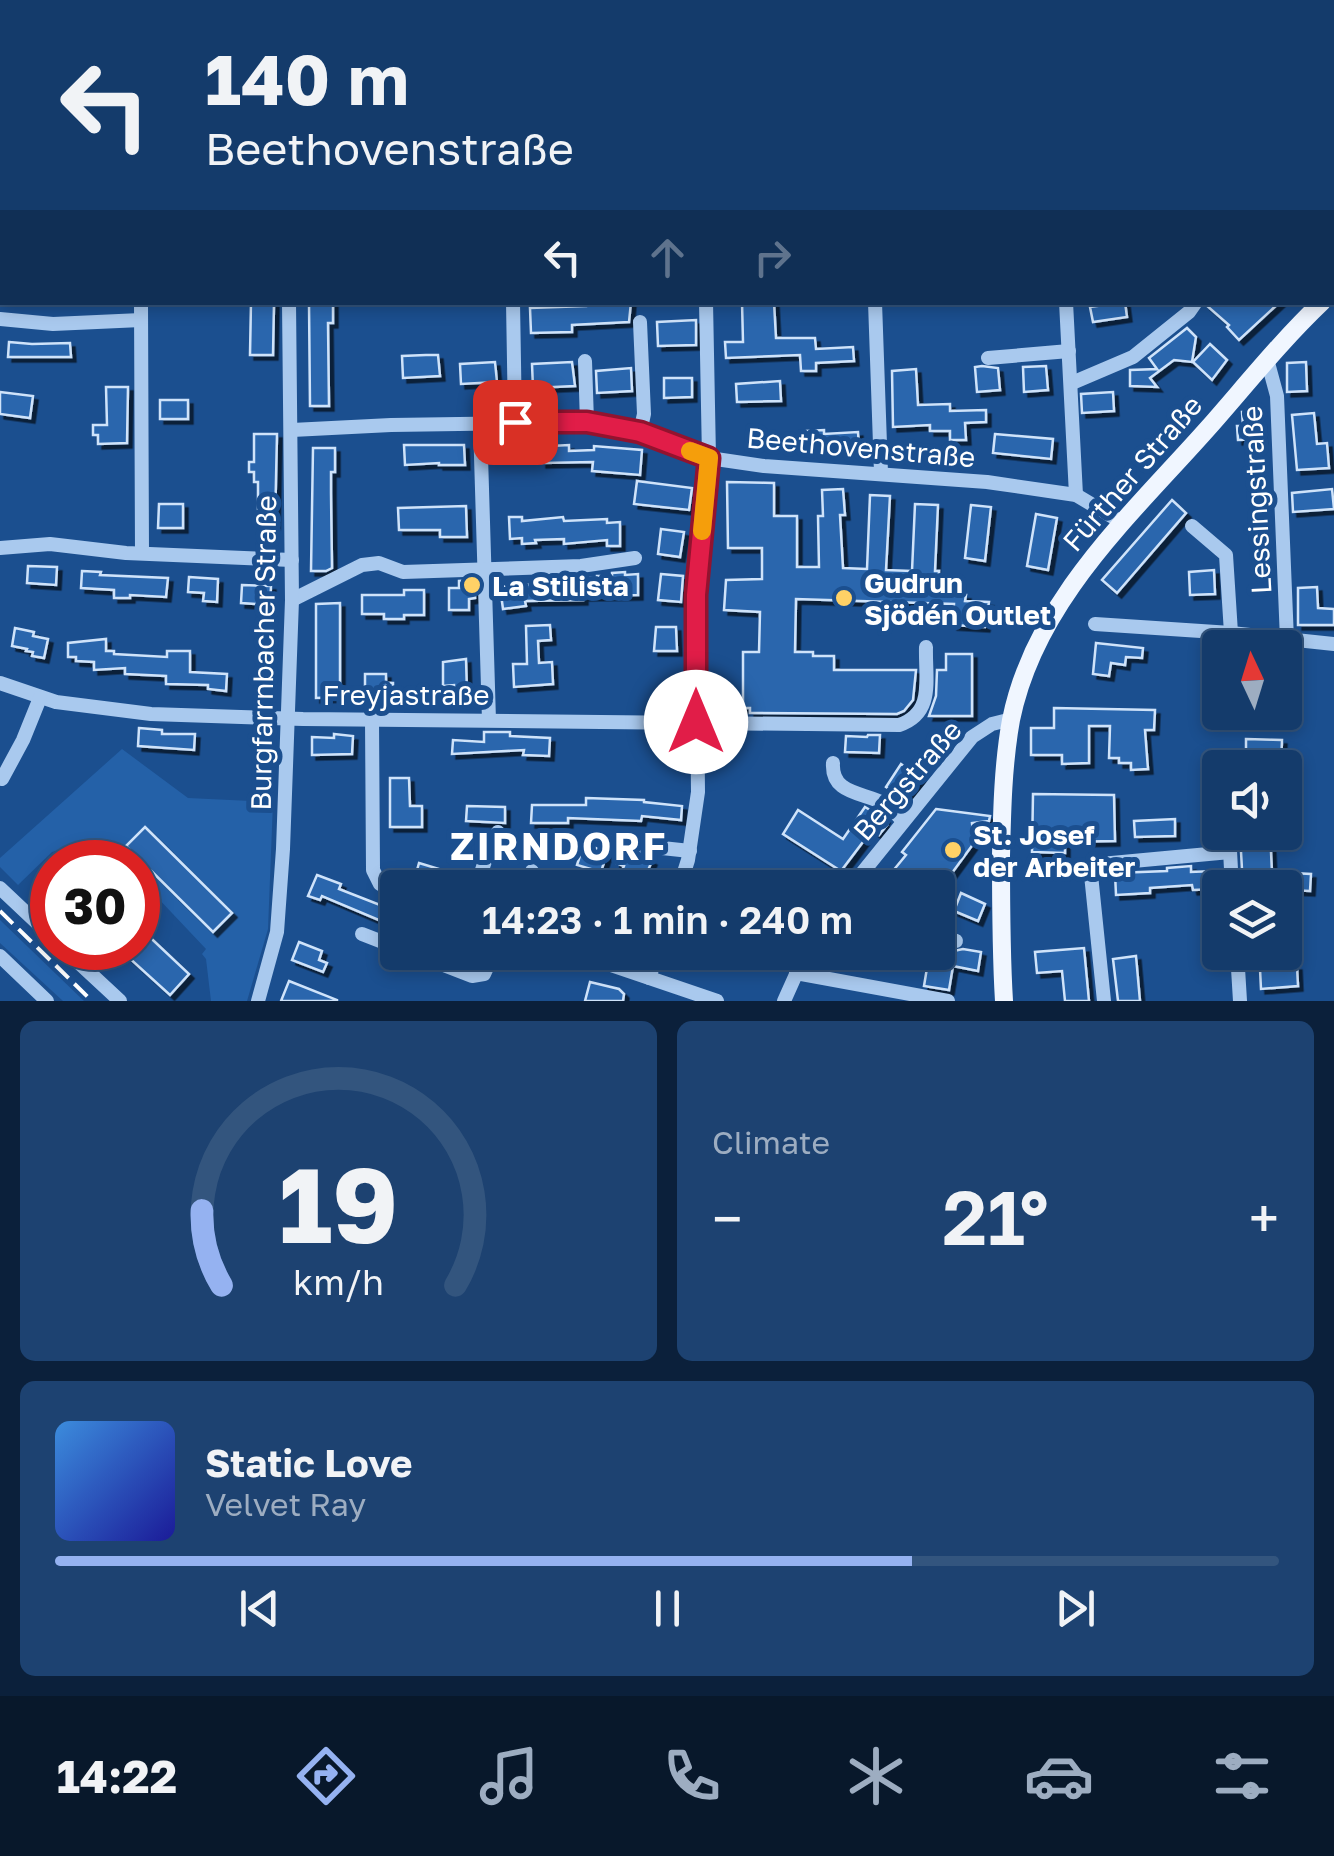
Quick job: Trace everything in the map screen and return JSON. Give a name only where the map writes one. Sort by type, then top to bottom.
[{"type":"main road","name":"Fürther Straße","points":[[1004,1001],[1002,807],[1012,719],[1030,662],[1052,616],[1122,523],[1319,305]]},
{"type":"street","points":[[140,305],[142,553]]},
{"type":"street","name":"Burgfarrnbacher Straße","points":[[258,1001],[277,932],[284,848],[292,600],[289,305]]},
{"type":"street","points":[[513,305],[515,422]]},
{"type":"street","points":[[684,870],[698,792],[696,595],[709,458],[706,305]]},
{"type":"street","points":[[874,305],[881,474]]},
{"type":"street","points":[[1066,305],[1076,495]]},
{"type":"street","points":[[1072,383],[1133,357],[1194,305]]},
{"type":"street","points":[[0,319],[53,324],[141,320]]},
{"type":"street","points":[[640,322],[644,414],[640,432]]},
{"type":"street","points":[[988,358],[1069,351]]},
{"type":"street","name":"Lessingstraße","points":[[1267,359],[1277,396],[1287,630]]},
{"type":"street","points":[[585,361],[587,422]]},
{"type":"street","name":"Beethovenstraße","points":[[292,430],[587,422],[640,432],[709,458],[764,466],[987,482],[1076,495],[1122,523]]},
{"type":"street","points":[[480,423],[489,720]]},
{"type":"street","points":[[1192,526],[1226,555],[1232,630]]},
{"type":"street","points":[[0,548],[50,544],[126,553],[292,560]]},
{"type":"street","points":[[292,600],[362,565],[379,564],[403,572],[483,570],[581,566],[635,558]]},
{"type":"street","points":[[1095,624],[1202,632]]},
{"type":"street","points":[[1302,641],[1334,644]]},
{"type":"street","name":"Freyjastraße","points":[[0,683],[56,702],[151,714],[900,725],[915,718],[924,706],[926,647]]},
{"type":"street","points":[[2,778],[40,698]]},
{"type":"street","name":"Bergstraße","points":[[864,870],[972,737],[992,724],[1012,719]]},
{"type":"street","points":[[372,720],[373,870],[380,884]]},
{"type":"street","points":[[833,763],[832,774],[838,784],[887,805],[903,821]]},
{"type":"street","points":[[482,870],[498,832]]},
{"type":"street","points":[[606,842],[690,851]]},
{"type":"street","points":[[1104,1001],[1090,865],[1230,852],[1231,870]]},
{"type":"street","points":[[0,888],[30,916]]},
{"type":"street","points":[[362,934],[380,941]]},
{"type":"street","points":[[0,956],[47,1001]]},
{"type":"street","points":[[87,970],[120,1001]]},
{"type":"street","points":[[456,970],[472,976],[486,970]]},
{"type":"street","points":[[626,970],[717,1001]]},
{"type":"street","points":[[650,978],[652,970]]},
{"type":"street","points":[[784,1001],[797,970]]},
{"type":"street","points":[[1238,970],[1240,1001]]},
{"type":"street","points":[[796,973],[948,1001]]},
{"type":"shaded area","points":[[122,749],[188,798],[273,802],[268,929],[247,1001],[211,1001],[202,954],[206,949],[160,900],[160,840],[30,840],[30,873],[18,885],[0,867],[0,858]]},
{"type":"shaded area","points":[[0,920],[30,949],[30,970],[52,970],[84,1001],[63,1001],[0,943]]},
{"type":"building","points":[[251,305],[274,305],[273,355],[250,355]]},
{"type":"building","points":[[309,305],[333,305],[333,323],[328,323],[329,406],[310,406]]},
{"type":"building","points":[[631,305],[629,322],[572,325],[572,332],[531,333],[530,308]]},
{"type":"building","points":[[742,305],[774,305],[776,338],[815,338],[816,349],[853,347],[854,361],[816,363],[816,371],[801,371],[800,355],[726,358],[725,342],[743,342]]},
{"type":"building","points":[[1125,305],[1127,317],[1093,322],[1090,307]]},
{"type":"building","points":[[1206,305],[1277,305],[1239,340],[1229,325]]},
{"type":"building","points":[[696,320],[696,345],[658,346],[657,322]]},
{"type":"building","points":[[1187,328],[1196,337],[1192,362],[1174,360],[1150,378],[1157,387],[1130,386],[1130,370],[1157,369],[1149,358]]},
{"type":"building","points":[[9,342],[70,343],[71,357],[8,357]]},
{"type":"building","points":[[1210,344],[1227,360],[1212,380],[1193,362]]},
{"type":"building","points":[[438,355],[440,376],[403,378],[402,356]]},
{"type":"building","points":[[495,362],[497,382],[461,384],[460,364]]},
{"type":"building","points":[[572,362],[575,386],[533,388],[532,364]]},
{"type":"building","points":[[1306,362],[1307,391],[1287,392],[1287,363]]},
{"type":"building","points":[[1046,366],[1048,390],[1024,392],[1023,367]]},
{"type":"building","points":[[975,367],[998,368],[1000,390],[977,392]]},
{"type":"building","points":[[631,368],[632,391],[597,393],[596,371]]},
{"type":"building","points":[[916,369],[918,405],[950,404],[950,411],[986,410],[986,422],[965,423],[966,440],[950,440],[950,431],[930,431],[930,425],[893,427],[892,371]]},
{"type":"building","points":[[664,378],[692,378],[692,397],[664,398]]},
{"type":"building","points":[[780,381],[781,401],[737,402],[736,384]]},
{"type":"building","points":[[106,387],[128,387],[127,443],[98,444],[98,435],[93,435],[93,425],[107,425]]},
{"type":"building","points":[[0,392],[33,396],[30,418],[0,414]]},
{"type":"building","points":[[1113,392],[1114,411],[1082,413],[1081,394]]},
{"type":"building","points":[[160,400],[188,400],[188,419],[160,419]]},
{"type":"building","points":[[1255,411],[1262,439],[1238,440],[1242,412]]},
{"type":"building","points":[[1314,413],[1317,444],[1327,443],[1329,468],[1297,470],[1292,415]]},
{"type":"building","points":[[824,430],[824,434],[858,432],[859,447],[808,449],[807,431]]},
{"type":"building","points":[[254,434],[277,434],[275,525],[258,525],[258,482],[254,482],[254,472],[249,472],[249,462],[254,462]]},
{"type":"building","points":[[995,434],[1053,439],[1051,459],[993,453]]},
{"type":"building","points":[[404,445],[464,445],[465,465],[405,465]]},
{"type":"building","points":[[569,445],[569,451],[594,450],[594,446],[642,450],[640,475],[592,471],[593,462],[542,463],[542,452],[551,452],[551,446]]},
{"type":"building","points":[[313,448],[335,448],[335,472],[331,472],[332,568],[326,571],[311,571]]},
{"type":"building","points":[[637,481],[692,488],[689,510],[634,504]]},
{"type":"building","points":[[727,482],[774,483],[774,516],[797,516],[797,567],[819,567],[822,490],[843,489],[843,568],[867,569],[870,495],[890,496],[886,570],[912,571],[915,504],[938,505],[938,594],[966,595],[965,601],[989,602],[985,627],[953,625],[954,604],[796,599],[795,652],[834,656],[834,670],[916,670],[913,700],[897,714],[750,713],[750,708],[743,708],[743,652],[759,652],[760,612],[724,610],[726,580],[762,579],[762,548],[728,548]]},
{"type":"building","points":[[1332,489],[1334,509],[1293,512],[1292,493]]},
{"type":"building","points":[[1172,500],[1186,513],[1117,593],[1102,580]]},
{"type":"building","points":[[159,504],[183,504],[183,528],[158,528]]},
{"type":"building","points":[[971,505],[991,507],[985,561],[965,558]]},
{"type":"building","points":[[466,506],[467,537],[440,537],[440,530],[399,530],[398,508]]},
{"type":"building","points":[[1036,514],[1057,518],[1048,570],[1027,566]]},
{"type":"building","points":[[509,517],[522,517],[522,521],[563,517],[564,521],[620,522],[620,546],[607,546],[607,540],[564,544],[564,539],[522,544],[522,538],[510,539]]},
{"type":"building","points":[[661,529],[684,532],[680,557],[658,554]]},
{"type":"building","points":[[28,566],[57,567],[56,585],[27,583]]},
{"type":"building","points":[[1214,570],[1215,594],[1190,595],[1189,572]]},
{"type":"building","points":[[82,571],[168,578],[166,597],[114,598],[114,590],[81,588]]},
{"type":"building","points":[[625,572],[638,574],[638,595],[525,601],[526,606],[503,609],[500,587],[541,583],[541,579],[597,578]]},
{"type":"building","points":[[661,574],[683,576],[681,602],[658,600]]},
{"type":"building","points":[[189,577],[218,579],[217,602],[203,601],[204,593],[188,592]]},
{"type":"building","points":[[474,580],[475,598],[469,599],[469,610],[449,610],[449,588],[459,588],[459,581]]},
{"type":"building","points":[[242,585],[271,586],[270,605],[241,603]]},
{"type":"building","points":[[1317,587],[1318,608],[1334,609],[1334,625],[1298,625],[1298,588]]},
{"type":"building","points":[[404,590],[424,590],[424,615],[384,619],[384,614],[362,614],[362,595],[404,595]]},
{"type":"building","points":[[340,603],[340,697],[316,698],[316,604]]},
{"type":"building","points":[[550,625],[551,640],[538,641],[539,663],[552,662],[553,684],[514,687],[513,664],[527,664],[526,626]]},
{"type":"building","points":[[656,627],[676,627],[677,651],[654,651]]},
{"type":"building","points":[[15,628],[48,639],[44,658],[12,646]]},
{"type":"building","points":[[106,639],[106,651],[114,654],[167,657],[167,651],[190,651],[190,672],[227,674],[226,691],[208,689],[208,685],[166,684],[166,676],[125,674],[125,668],[94,670],[94,662],[68,657],[68,643]]},
{"type":"building","points":[[1096,643],[1143,648],[1142,658],[1126,657],[1125,665],[1111,663],[1109,676],[1093,674]]},
{"type":"building","points":[[946,654],[972,654],[972,716],[929,716],[936,696],[937,670],[946,670]]},
{"type":"building","points":[[466,659],[467,692],[454,692],[454,685],[443,686],[443,662]]},
{"type":"building","points":[[365,674],[386,674],[386,683],[393,683],[393,695],[365,696]]},
{"type":"building","points":[[1054,708],[1155,710],[1154,730],[1145,730],[1148,769],[1131,770],[1131,763],[1109,758],[1110,726],[1089,726],[1089,763],[1062,764],[1062,755],[1031,755],[1031,728],[1054,728]]},
{"type":"building","points":[[139,728],[162,730],[162,734],[195,734],[194,750],[138,746]]},
{"type":"building","points":[[484,732],[550,738],[549,756],[523,755],[524,750],[452,754],[453,740],[484,742]]},
{"type":"building","points":[[334,734],[353,736],[352,754],[312,755],[312,737],[334,738]]},
{"type":"building","points":[[880,735],[879,753],[845,752],[846,736]]},
{"type":"building","points":[[1246,739],[1282,740],[1282,750],[1246,750]]},
{"type":"building","points":[[901,764],[921,778],[905,801],[886,787]]},
{"type":"building","points":[[390,778],[409,778],[410,806],[422,806],[422,827],[390,827]]},
{"type":"building","points":[[1033,794],[1114,795],[1115,841],[1065,842],[1065,853],[1032,852]]},
{"type":"building","points":[[586,798],[682,806],[681,820],[642,816],[641,821],[568,818],[568,823],[531,823],[532,805],[586,805]]},
{"type":"building","points":[[467,806],[505,807],[505,823],[466,821]]},
{"type":"building","points":[[865,807],[885,819],[887,825],[879,835],[872,830],[842,870],[783,834],[798,810],[843,839]]},
{"type":"building","name":"St. Josef der Arbeiter","points":[[936,809],[990,816],[989,821],[972,823],[974,843],[954,870],[894,870],[906,855],[902,852]]},
{"type":"building","points":[[1175,819],[1175,836],[1135,837],[1134,821]]},
{"type":"building","points":[[145,827],[158,840],[132,840]]},
{"type":"building","points":[[160,842],[232,913],[213,932],[160,880]]},
{"type":"building","points":[[584,843],[607,853],[602,870],[577,865]]},
{"type":"building","points":[[1241,850],[1271,850],[1272,870],[1242,870]]},
{"type":"building","points":[[620,854],[652,861],[648,870],[622,870],[624,866],[616,863]]},
{"type":"building","points":[[419,863],[442,870],[417,870]]},
{"type":"building","points":[[1191,866],[1191,872],[1202,872],[1202,890],[1193,890],[1192,885],[1116,895],[1115,873]]},
{"type":"building","points":[[1302,874],[1311,874],[1310,891],[1302,891]]},
{"type":"building","points":[[317,875],[341,884],[339,889],[380,905],[380,921],[322,896],[320,900],[308,896]]},
{"type":"building","points":[[961,893],[985,904],[978,921],[955,908]]},
{"type":"building","points":[[299,942],[322,951],[319,960],[327,963],[323,972],[292,960]]},
{"type":"building","points":[[160,947],[189,974],[170,995],[142,970],[160,970]]},
{"type":"building","points":[[1084,948],[1089,1001],[1065,1001],[1062,971],[1037,973],[1035,952]]},
{"type":"building","points":[[955,951],[981,952],[978,971],[955,966]]},
{"type":"building","points":[[1136,956],[1140,1001],[1118,1001],[1113,959]]},
{"type":"building","points":[[927,970],[952,970],[949,990],[924,986]]},
{"type":"building","points":[[1260,970],[1297,970],[1298,986],[1261,989]]},
{"type":"building","points":[[289,981],[337,1000],[337,1001],[281,1001]]},
{"type":"building","points":[[590,982],[619,989],[624,994],[623,1001],[585,1001]]},
{"type":"railway","points":[[0,911],[92,1001]]},
{"type":"slow traffic","points":[[690,451],[709,458],[702,531]]},
{"type":"place","name":"La Stilista","points":[[472,585]]},
{"type":"place","name":"Gudrun Sjödén Outlet","points":[[844,598]]},
{"type":"place","name":"St. Josef der Arbeiter","points":[[953,850]]},
{"type":"district","name":"ZIRNDORF","points":[[559,845]]},
{"type":"route","points":[[515,422],[587,422],[640,432],[709,458],[696,595],[696,722]]}]
